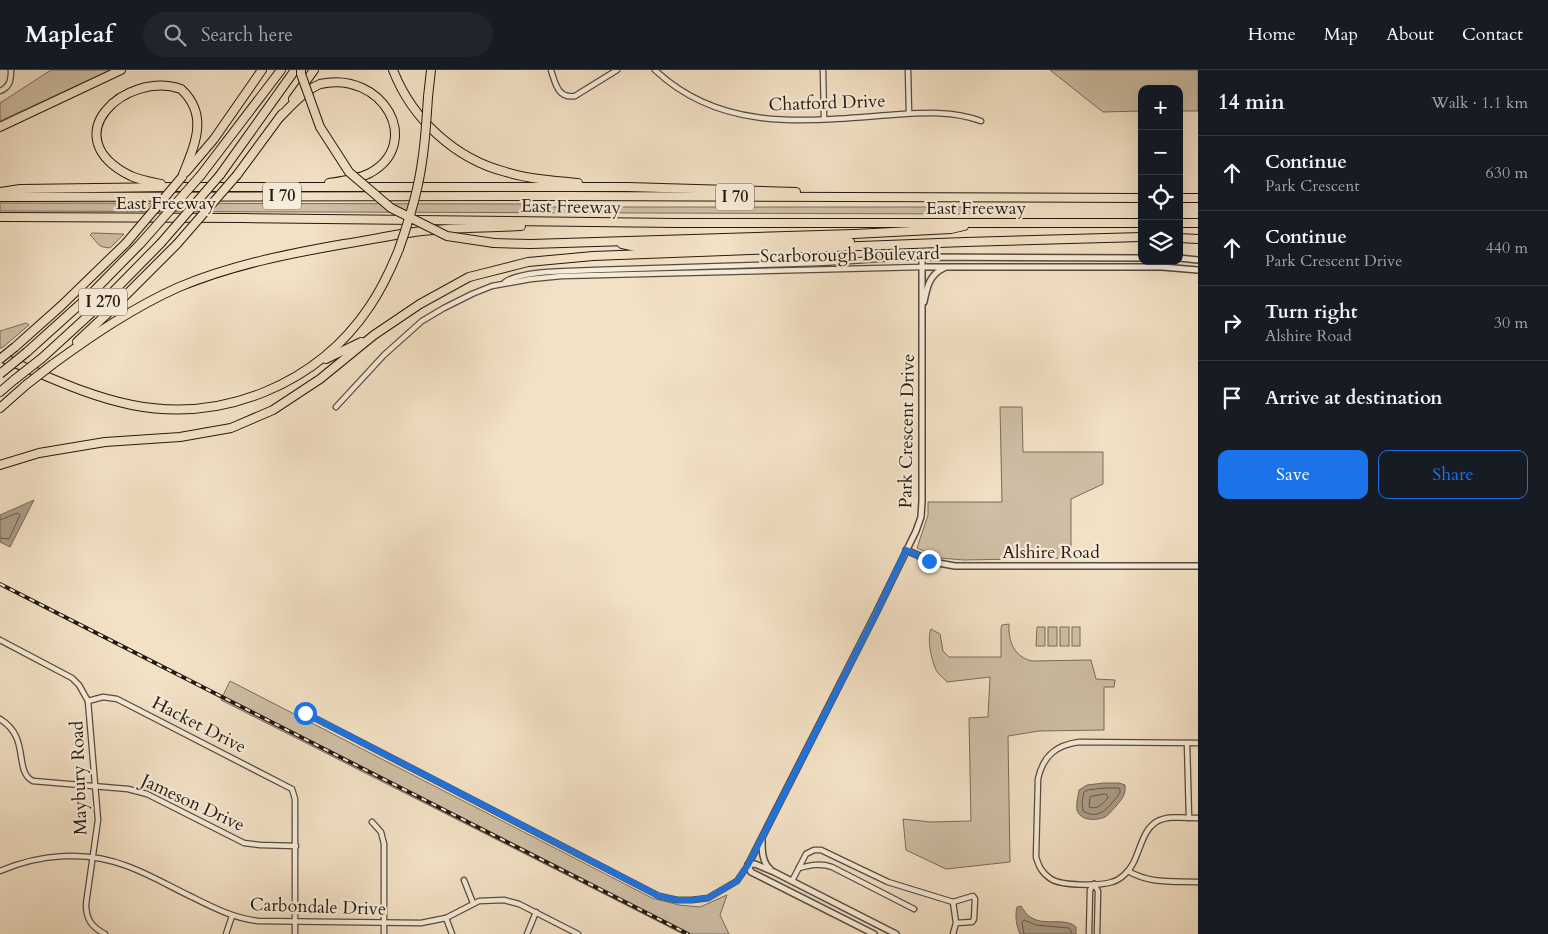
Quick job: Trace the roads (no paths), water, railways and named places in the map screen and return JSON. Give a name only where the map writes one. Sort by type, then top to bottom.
[{"type":"highway","points":[[0,127],[121,70]]},
{"type":"highway","points":[[0,358],[83,285],[126,243],[214,139],[262,70]]},
{"type":"highway","name":"I 270","points":[[0,374],[88,297],[141,243],[201,175],[281,70]]},
{"type":"highway","name":"I 270","points":[[0,392],[42,358],[100,305],[161,243],[220,175],[295,70]]},
{"type":"highway","points":[[301,70],[320,127],[349,172],[391,208],[447,236],[494,243],[531,244],[854,234],[951,229],[978,223]]},
{"type":"highway","points":[[53,364],[109,312],[177,244],[237,175],[314,70]]},
{"type":"highway","points":[[393,70],[405,96],[428,125],[451,146],[478,162],[522,176],[628,187]]},
{"type":"highway","points":[[0,358],[100,397],[137,406],[172,410],[208,408],[240,401],[276,388],[311,366],[330,352],[370,307],[399,249],[412,209],[421,171],[431,70]]},
{"type":"highway","points":[[160,78],[172,83],[183,92],[196,111],[197,135],[182,177]]},
{"type":"highway","points":[[279,118],[296,100],[318,85],[346,78],[369,84],[379,92],[387,102],[394,120],[391,150],[382,164],[370,173],[352,179],[292,186]]},
{"type":"highway","points":[[105,100],[98,115],[97,131],[100,144],[107,158],[134,177],[172,187]]},
{"type":"highway","points":[[0,192],[20,189],[292,186],[628,187],[905,196]]},
{"type":"highway","name":"East Freeway","points":[[0,197],[905,196],[1138,198]]},
{"type":"highway","points":[[1183,198],[1198,198]]},
{"type":"highway","name":"East Freeway","points":[[0,218],[1138,223]]},
{"type":"highway","points":[[0,408],[53,364],[96,334],[178,288],[211,275],[256,261],[421,231],[582,222]]},
{"type":"highway","points":[[1183,223],[1198,223]]},
{"type":"highway","points":[[0,465],[39,453],[105,442],[180,437],[230,428],[274,410],[320,379],[374,335],[420,304],[469,277],[528,262],[593,256],[1138,238]]},
{"type":"highway","points":[[1183,238],[1198,238]]},
{"type":"highway","points":[[602,242],[636,246],[795,242],[942,244]]},
{"type":"highway","points":[[311,366],[374,335]]},
{"type":"street","points":[[0,91],[6,88],[10,82],[11,70]]},
{"type":"street","points":[[551,70],[558,89],[562,95],[569,97],[575,96],[617,70]]},
{"type":"street","name":"Chatford Drive","points":[[655,70],[662,77],[702,102],[729,112],[771,120],[942,113],[958,114],[981,122]]},
{"type":"street","points":[[823,70],[824,118]]},
{"type":"street","points":[[908,70],[909,113]]},
{"type":"street","name":"Scarborough Boulevard","points":[[504,283],[510,279],[528,275],[581,270],[822,263],[901,257],[1138,258]]},
{"type":"street","name":"Park Crescent Drive","points":[[748,865],[870,626],[918,527],[922,509],[922,257]]},
{"type":"street","points":[[1183,258],[1198,260]]},
{"type":"street","name":"Scarborough Boulevard","points":[[336,407],[384,355],[422,322],[472,294],[504,283],[546,277],[572,276],[922,267],[1162,267],[1198,270]]},
{"type":"street","points":[[922,317],[928,283],[937,272],[948,267]]},
{"type":"street","name":"Alshire Road","points":[[906,550],[933,562],[956,566],[1198,566]]},
{"type":"street","points":[[0,640],[72,678],[79,685],[88,701]]},
{"type":"street","name":"Hacket Drive","points":[[88,701],[103,697],[116,699],[287,786],[294,791],[296,846]]},
{"type":"street","name":"Maybury Road","points":[[88,701],[98,820],[86,904],[87,915],[92,925],[106,934]]},
{"type":"street","points":[[305,713],[659,896],[677,900],[708,898],[737,881],[748,865],[756,864],[896,934]]},
{"type":"street","name":"Jameson Drive","points":[[0,719],[10,726],[17,736],[21,747],[24,772],[30,780],[128,789],[147,794],[244,843],[296,846]]},
{"type":"street","points":[[1198,743],[1079,742],[1066,744],[1058,748],[1041,766],[1038,778],[1036,857],[1040,870],[1052,880],[1094,884],[1112,882],[1128,871],[1151,826],[1168,818],[1198,818]]},
{"type":"street","points":[[1187,743],[1189,818]]},
{"type":"street","points":[[372,822],[381,832],[384,844],[384,934]]},
{"type":"street","points":[[763,837],[764,860],[766,866],[774,872]]},
{"type":"street","points":[[295,934],[296,846]]},
{"type":"street","points":[[792,881],[806,854],[814,850],[821,850],[888,882],[952,902],[973,896],[975,899],[974,919],[972,922],[956,923]]},
{"type":"street","name":"Carbondale Drive","points":[[0,871],[44,857],[74,856],[93,858],[127,866],[232,916],[258,922],[421,923],[446,918],[473,903],[486,900],[504,900],[519,904],[578,934]]},
{"type":"street","points":[[748,865],[751,872],[874,934]]},
{"type":"street","points":[[800,868],[813,865],[832,867],[914,909]]},
{"type":"street","points":[[1128,871],[1147,880],[1198,882]]},
{"type":"street","points":[[464,880],[473,903]]},
{"type":"street","points":[[1089,934],[1090,890],[1094,884]]},
{"type":"street","points":[[1094,884],[1098,891],[1097,934]]},
{"type":"street","points":[[952,902],[956,923],[953,934]]},
{"type":"street","points":[[527,934],[536,912]]},
{"type":"street","points":[[226,934],[232,916]]},
{"type":"street","points":[[446,918],[452,934]]},
{"type":"water","points":[[34,500],[10,547],[0,542],[0,515]]},
{"type":"water","points":[[1104,783],[1125,785],[1122,799],[1105,817],[1093,819],[1085,818],[1079,814],[1077,802],[1079,790],[1087,785]]},
{"type":"water","points":[[1021,906],[1029,916],[1037,920],[1072,924],[1076,927],[1076,934],[1020,934],[1016,913],[1017,907]]},
{"type":"railway","points":[[0,584],[688,934]]}]
